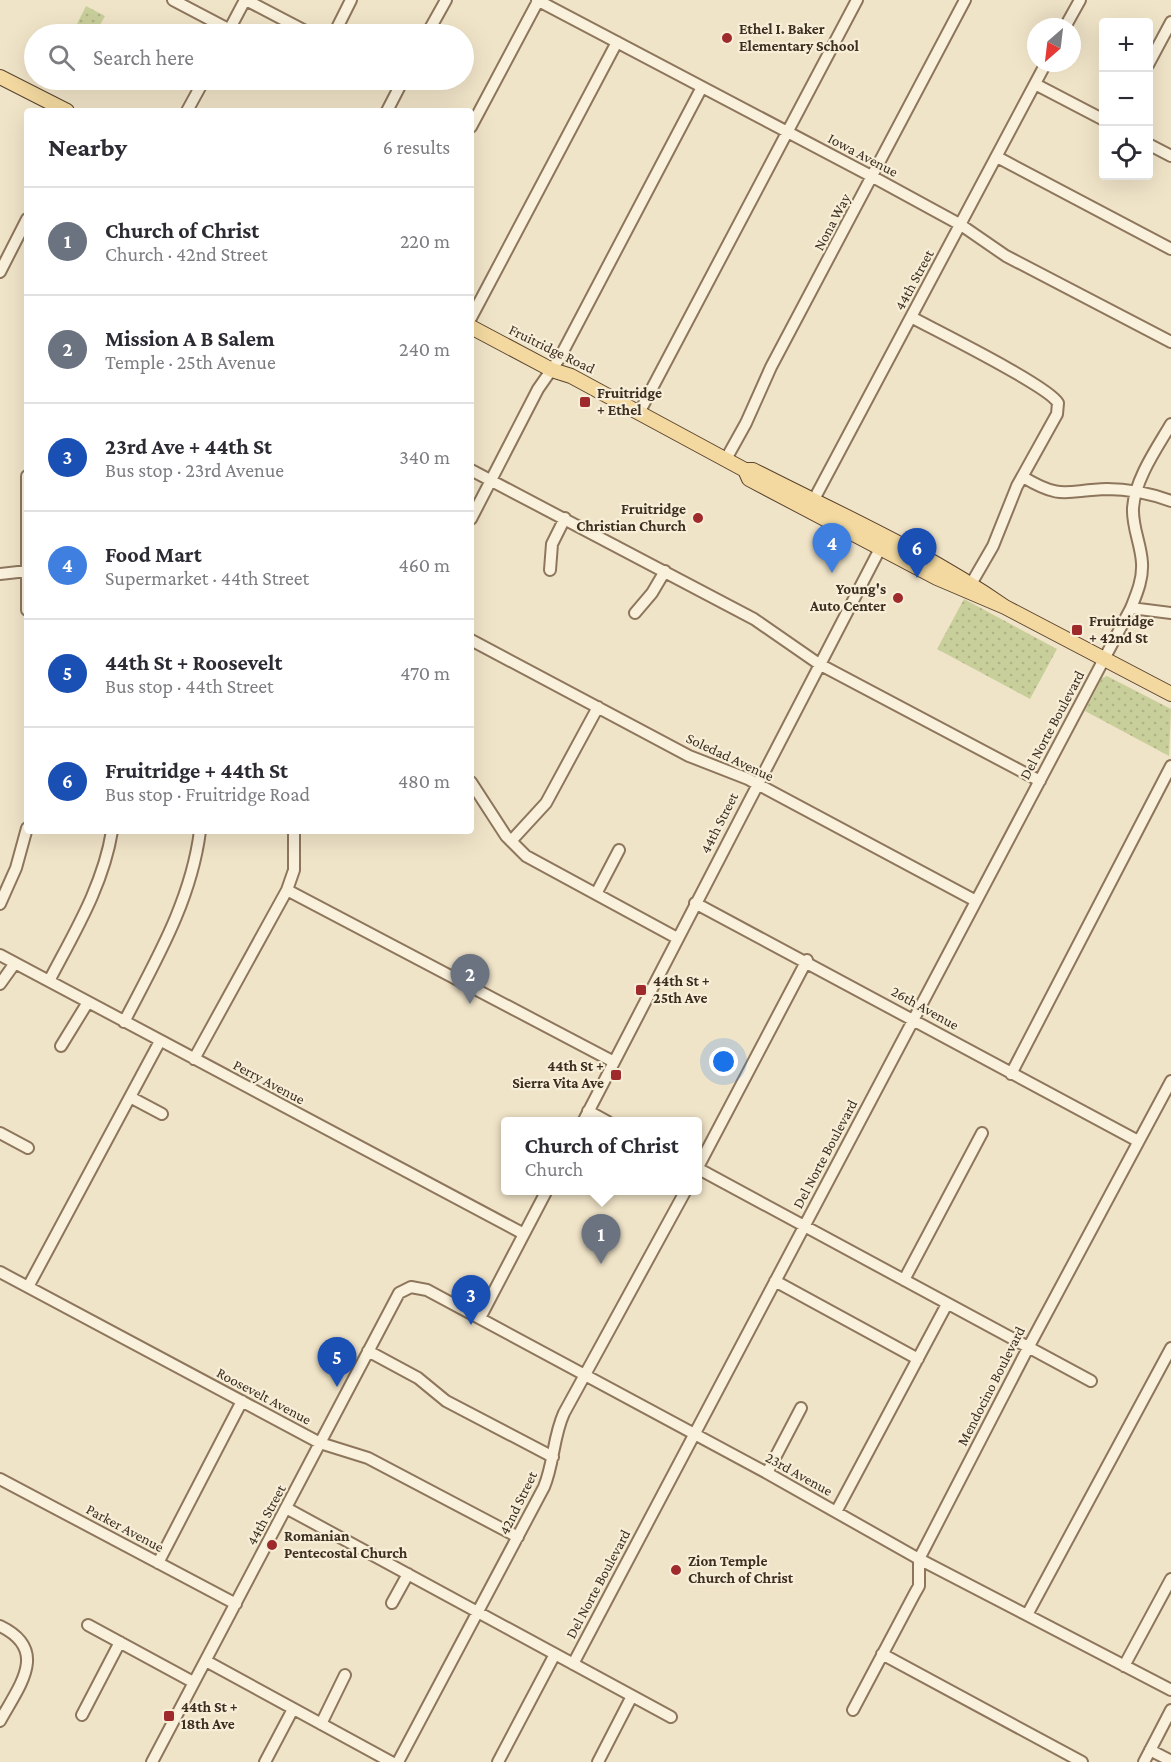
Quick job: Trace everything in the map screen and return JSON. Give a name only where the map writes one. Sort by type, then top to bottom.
[{"type":"main road","points":[[0,77],[24,89]]},
{"type":"main road","points":[[26,90],[61,108]]},
{"type":"main road","name":"Fruitridge Road","points":[[474,329],[726,459],[745,470],[750,479],[972,584],[1005,607]]},
{"type":"main road","name":"Fruitridge Road","points":[[883,543],[966,592],[1005,607],[1171,694]]},
{"type":"street","points":[[173,0],[214,24]]},
{"type":"street","points":[[232,24],[246,0],[292,24]]},
{"type":"street","points":[[339,24],[351,0]]},
{"type":"street","points":[[474,122],[537,0]]},
{"type":"street","name":"Iowa Avenue","points":[[537,0],[873,177],[961,225],[1006,256],[1171,342]]},
{"type":"street","points":[[639,413],[857,0]]},
{"type":"street","name":"Nona Way","points":[[726,459],[747,423],[771,367],[965,0]]},
{"type":"street","points":[[1070,18],[1080,0]]},
{"type":"street","points":[[432,24],[444,2]]},
{"type":"street","points":[[1153,57],[1171,22]]},
{"type":"street","points":[[474,312],[617,42]]},
{"type":"street","name":"44th Street","points":[[811,506],[1041,72]]},
{"type":"street","points":[[1035,84],[1099,117]]},
{"type":"street","points":[[474,513],[538,389],[552,369],[702,87]]},
{"type":"street","points":[[189,108],[199,90]]},
{"type":"street","points":[[389,108],[399,90]]},
{"type":"street","points":[[1153,146],[1171,156]]},
{"type":"street","points":[[997,157],[1171,249]]},
{"type":"street","points":[[0,272],[24,225]]},
{"type":"street","points":[[911,317],[1018,375],[1056,399],[1057,414],[1023,477],[993,546],[972,584]]},
{"type":"street","points":[[1104,659],[1139,590],[1142,563],[1133,521],[1137,490],[1171,424]]},
{"type":"street","points":[[474,471],[754,619],[819,664],[1040,781]]},
{"type":"street","points":[[1023,477],[1045,489],[1068,494],[1101,489],[1137,490],[1171,501]]},
{"type":"street","points":[[550,570],[552,544],[564,518]]},
{"type":"street","name":"44th Street","points":[[585,1116],[883,543]]},
{"type":"street","points":[[0,574],[24,571]]},
{"type":"street","points":[[635,613],[652,593],[665,571]]},
{"type":"street","points":[[1131,608],[1171,613]]},
{"type":"street","name":"Soledad Avenue","points":[[474,642],[700,761],[756,784],[976,901]]},
{"type":"street","name":"Del Norte Boulevard","points":[[573,1664],[1104,659]]},
{"type":"street","points":[[511,841],[537,815],[550,796],[598,707]]},
{"type":"street","points":[[1011,1074],[1171,766]]},
{"type":"street","points":[[474,786],[511,841],[534,861],[677,938]]},
{"type":"street","points":[[0,904],[16,868],[25,834]]},
{"type":"street","points":[[49,981],[90,902],[106,858],[111,834]]},
{"type":"street","points":[[124,1022],[182,906],[195,864],[200,834]]},
{"type":"street","points":[[194,1059],[287,890],[294,870],[294,834]]},
{"type":"street","points":[[596,894],[619,850]]},
{"type":"street","points":[[287,890],[614,1062]]},
{"type":"street","name":"26th Avenue","points":[[695,903],[807,960],[1011,1074],[1138,1141]]},
{"type":"street","name":"Perry Avenue","points":[[0,955],[524,1234]]},
{"type":"street","points":[[702,1160],[807,960]]},
{"type":"street","points":[[0,984],[15,963]]},
{"type":"street","points":[[61,1046],[88,1002]]},
{"type":"street","points":[[28,1287],[160,1041]]},
{"type":"street","name":"Mendocino Boulevard","points":[[853,1710],[918,1586],[919,1559],[1028,1348],[1171,1081]]},
{"type":"street","points":[[130,1097],[162,1114]]},
{"type":"street","points":[[0,1133],[28,1148]]},
{"type":"street","points":[[904,1280],[982,1133]]},
{"type":"street","points":[[702,1172],[1090,1381]]},
{"type":"street","points":[[480,1318],[545,1195]]},
{"type":"street","name":"42nd Street","points":[[399,1762],[544,1487],[561,1420],[684,1195]]},
{"type":"street","name":"Roosevelt Avenue","points":[[0,1272],[320,1443],[368,1458],[518,1537]]},
{"type":"street","points":[[775,1281],[918,1359]]},
{"type":"street","name":"44th Street","points":[[152,1762],[399,1293],[411,1287]]},
{"type":"street","name":"23rd Avenue","points":[[411,1287],[428,1290],[767,1473],[919,1559],[1171,1690]]},
{"type":"street","points":[[836,1512],[947,1304]]},
{"type":"street","points":[[1027,1615],[1171,1348]]},
{"type":"street","points":[[368,1352],[418,1378],[446,1401],[553,1457]]},
{"type":"street","points":[[158,1563],[242,1401]]},
{"type":"street","points":[[767,1473],[801,1408]]},
{"type":"street","name":"Parker Avenue","points":[[0,1479],[236,1604]]},
{"type":"street","points":[[286,1508],[671,1717]]},
{"type":"street","points":[[392,1603],[408,1574]]},
{"type":"street","points":[[1124,1666],[1171,1579]]},
{"type":"street","points":[[88,1625],[194,1683]]},
{"type":"street","points":[[0,1626],[21,1640],[28,1662],[24,1677],[0,1721]]},
{"type":"street","points":[[82,1715],[120,1642]]},
{"type":"street","points":[[498,1762],[555,1654]]},
{"type":"street","points":[[882,1654],[1082,1762]]},
{"type":"street","points":[[206,1661],[321,1724],[378,1759],[391,1762]]},
{"type":"street","points":[[321,1724],[345,1676]]},
{"type":"street","points":[[598,1762],[632,1696]]},
{"type":"street","points":[[265,1762],[293,1709]]},
{"type":"street","points":[[1144,1762],[1171,1710]]},
{"type":"street","points":[[1150,1750],[1171,1761]]},
{"type":"green space","points":[[86,6],[105,16],[101,24],[77,24]]},
{"type":"green space","points":[[964,599],[1057,649],[1030,699],[937,649]]},
{"type":"green space","points":[[1107,676],[1171,709],[1169,756],[1085,711],[1102,678]]},
{"type":"place","name":"Ethel I. Baker Elementary School","points":[[727,38]]},
{"type":"place","name":"Fruitridge + Ethel","points":[[585,402]]},
{"type":"place","name":"Fruitridge Christian Church","points":[[698,518]]},
{"type":"place","name":"Food Mart","points":[[832,573]]},
{"type":"place","name":"Fruitridge + 44th St","points":[[917,578]]},
{"type":"place","name":"Young's Auto Center","points":[[898,598]]},
{"type":"place","name":"Fruitridge + 42nd St","points":[[1077,630]]},
{"type":"place","name":"44th St + 25th Ave","points":[[641,990]]},
{"type":"place","name":"Mission A B Salem","points":[[470,1004]]},
{"type":"place","name":"44th St + Sierra Vita Ave","points":[[616,1075]]},
{"type":"place","name":"Church of Christ","points":[[601,1264]]},
{"type":"place","name":"23rd Ave + 44th St","points":[[471,1325]]},
{"type":"place","name":"44th St + Roosevelt","points":[[337,1387]]},
{"type":"place","name":"Romanian Pentecostal Church","points":[[272,1545]]},
{"type":"place","name":"Zion Temple Church of Christ","points":[[676,1570]]},
{"type":"place","name":"44th St + 18th Ave","points":[[169,1716]]}]
